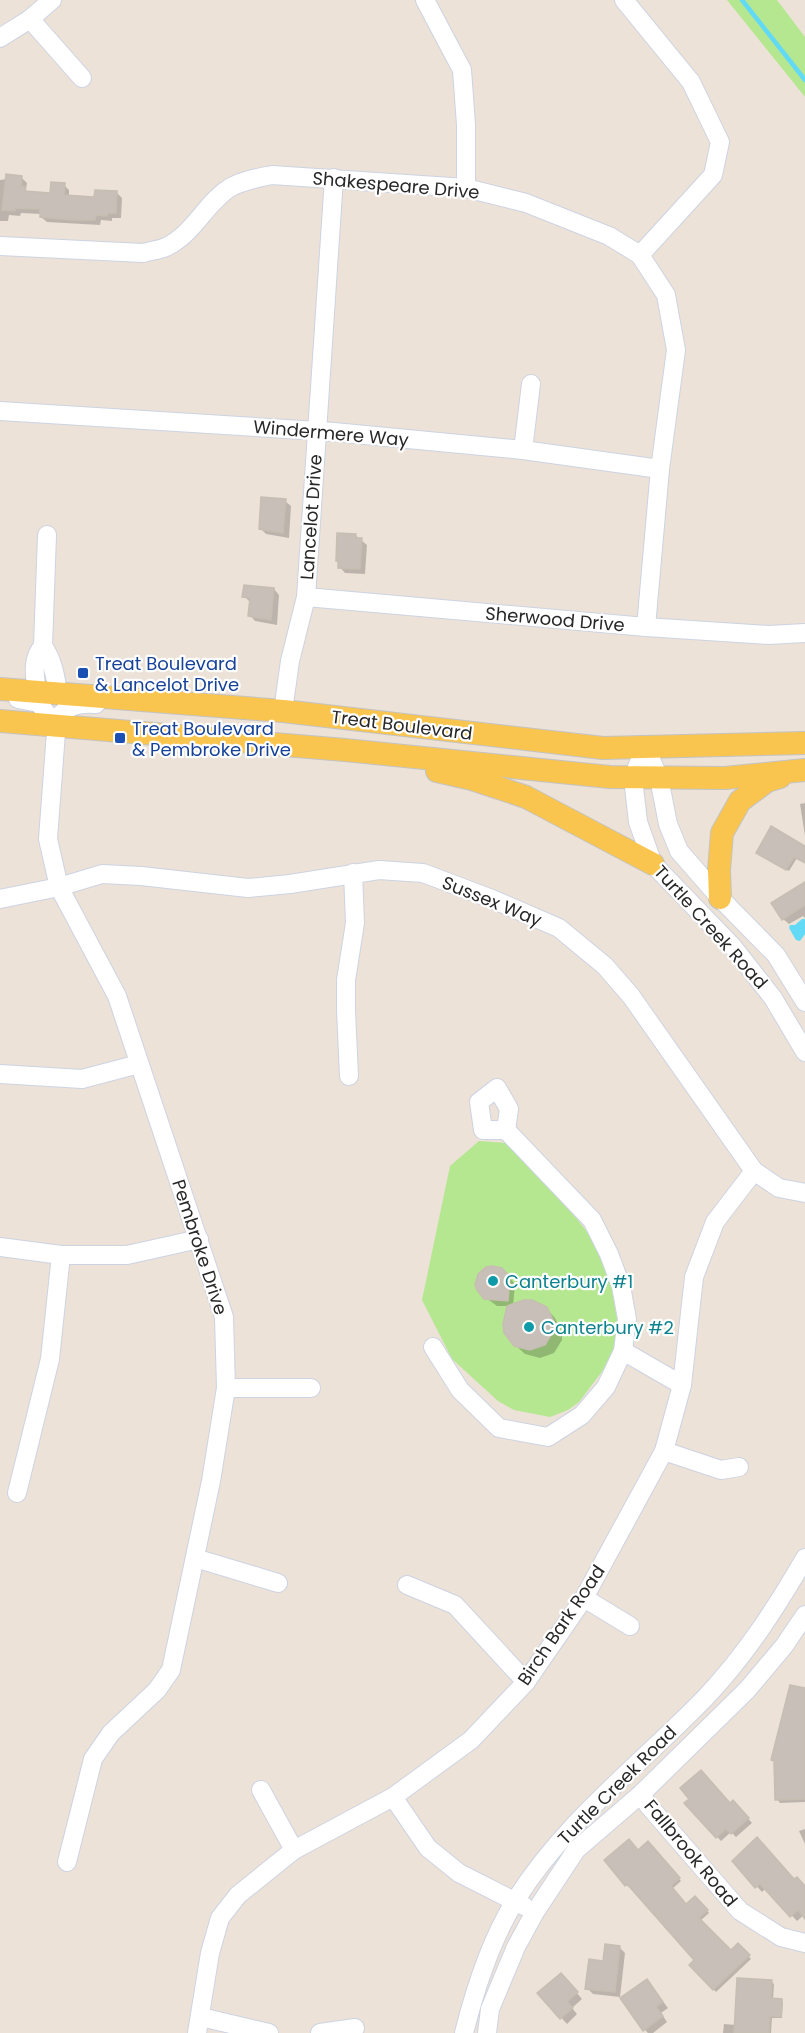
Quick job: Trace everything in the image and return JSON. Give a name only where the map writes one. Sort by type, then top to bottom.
[{"type":"main road","name":"Treat Boulevard","points":[[0,689],[283,711],[603,748],[805,743]]},
{"type":"main road","name":"Treat Boulevard","points":[[0,721],[345,750],[633,778],[725,778],[798,771]]},
{"type":"main road","points":[[345,750],[472,779],[526,797],[653,864]]},
{"type":"main road","points":[[720,898],[719,870],[722,833],[740,801],[767,781],[798,771]]},
{"type":"street","points":[[0,38],[30,19],[52,0]]},
{"type":"street","points":[[425,0],[462,70],[466,125],[466,188]]},
{"type":"street","points":[[624,0],[691,82],[720,142],[712,176],[640,255]]},
{"type":"street","points":[[30,19],[82,78]]},
{"type":"street","name":"Shakespeare Drive","points":[[0,246],[143,253],[166,247],[194,226],[229,188],[247,179],[272,175],[466,188],[526,203],[609,236],[640,255],[666,295],[675,350],[660,469],[646,627]]},
{"type":"street","name":"Lancelot Drive","points":[[283,711],[290,661],[306,597],[334,178]]},
{"type":"street","points":[[523,450],[531,384]]},
{"type":"street","name":"Windermere Way","points":[[0,411],[316,431],[523,450],[660,469]]},
{"type":"street","points":[[47,535],[43,646],[52,664],[48,693]]},
{"type":"street","name":"Sherwood Drive","points":[[306,597],[646,627],[769,635],[805,633]]},
{"type":"street","points":[[0,697],[39,703],[55,726]]},
{"type":"street","points":[[55,726],[61,713],[82,703],[197,713],[207,711],[212,705]]},
{"type":"street","name":"Pembroke Drive","points":[[55,726],[48,839],[59,887],[117,996],[199,1239],[224,1317],[226,1388],[212,1481],[171,1670],[157,1690],[111,1733],[93,1759],[67,1862]]},
{"type":"street","name":"Turtle Creek Road","points":[[645,746],[633,778],[638,822],[653,864],[733,947],[773,998],[805,1052]]},
{"type":"street","name":"Turtle Creek Road","points":[[645,746],[658,778],[668,824],[679,851],[720,898],[776,955],[805,1002]]},
{"type":"street","name":"Sussex Way","points":[[0,899],[59,887],[102,874],[248,888],[290,885],[379,870],[423,873],[492,898],[559,928],[605,966],[631,996],[754,1172],[779,1188],[805,1192]]},
{"type":"street","points":[[349,1076],[346,980],[355,923],[353,873]]},
{"type":"street","points":[[0,1074],[82,1079],[139,1064]]},
{"type":"street","points":[[433,1347],[460,1390],[499,1428],[548,1437],[582,1415],[606,1387],[623,1351],[627,1319],[621,1287],[609,1254],[592,1220],[506,1130]]},
{"type":"street","name":"Birch Bark Road","points":[[199,2025],[210,1953],[220,1918],[238,1894],[294,1850],[393,1797],[471,1740],[526,1682],[584,1598],[664,1451],[682,1385],[694,1277],[716,1222],[754,1172]]},
{"type":"street","points":[[0,1247],[61,1255],[128,1256],[199,1239]]},
{"type":"street","points":[[17,1493],[50,1359],[61,1255]]},
{"type":"street","points":[[623,1351],[682,1385]]},
{"type":"street","points":[[226,1388],[311,1388]]},
{"type":"street","points":[[664,1451],[721,1470],[740,1467]]},
{"type":"street","points":[[195,1558],[278,1583]]},
{"type":"street","name":"Turtle Creek Road","points":[[464,2033],[493,1946],[515,1902],[563,1837],[620,1778],[705,1698],[748,1648],[777,1608],[805,1558]]},
{"type":"street","points":[[407,1586],[455,1605],[526,1682]]},
{"type":"street","points":[[584,1598],[630,1626]]},
{"type":"street","name":"Turtle Creek Road","points":[[487,2033],[490,2009],[516,1947],[535,1912],[576,1850],[641,1794],[747,1690],[784,1646],[805,1614]]},
{"type":"street","points":[[261,1790],[294,1850]]},
{"type":"street","name":"Fallbrook Road","points":[[641,1794],[740,1911],[781,1937],[805,1943]]},
{"type":"street","points":[[393,1797],[428,1848],[459,1873],[535,1912]]},
{"type":"street","points":[[199,2025],[269,2033]]},
{"type":"street","points":[[320,2033],[355,2028]]},
{"type":"green space","points":[[727,0],[777,0],[805,37],[805,97]]},
{"type":"green space","points":[[479,1141],[507,1143],[577,1219],[588,1233],[605,1267],[619,1310],[616,1348],[607,1365],[579,1402],[568,1410],[550,1417],[514,1410],[498,1401],[452,1359],[422,1300],[450,1166]]},
{"type":"water","points":[[805,919],[805,934],[800,941],[796,940],[789,928],[790,925],[795,925]]},
{"type":"building","points":[[6,174],[22,176],[21,186],[25,187],[25,191],[50,193],[51,182],[65,183],[64,195],[94,197],[95,190],[117,191],[116,213],[107,213],[107,216],[96,215],[95,220],[73,220],[40,217],[40,209],[2,210]]},
{"type":"building","points":[[261,497],[286,499],[283,533],[259,529]]},
{"type":"building","points":[[337,533],[356,534],[356,538],[362,538],[360,569],[338,568]]},
{"type":"building","points":[[244,585],[274,588],[271,620],[248,616],[250,598],[242,597]]},
{"type":"building","points":[[771,826],[805,846],[805,863],[794,857],[786,870],[756,853]]},
{"type":"building","points":[[805,882],[805,905],[782,920],[771,903]]},
{"type":"building","name":"Canterbury #1","points":[[486,1267],[502,1268],[510,1277],[508,1301],[484,1299],[477,1290],[475,1285],[478,1274]]},
{"type":"building","name":"Canterbury #2","points":[[524,1300],[532,1300],[547,1307],[554,1322],[554,1330],[545,1345],[530,1350],[514,1346],[504,1333],[503,1324],[507,1306]]},
{"type":"building","points":[[790,1685],[805,1688],[805,1799],[775,1800],[774,1761],[771,1760]]},
{"type":"building","points":[[701,1770],[730,1803],[733,1800],[749,1818],[731,1834],[726,1829],[716,1838],[684,1803],[689,1799],[680,1788]]},
{"type":"building","points":[[757,1837],[794,1879],[797,1877],[805,1886],[805,1919],[798,1910],[790,1917],[760,1884],[755,1888],[732,1861]]},
{"type":"building","points":[[629,1839],[638,1850],[648,1841],[680,1878],[671,1886],[686,1904],[695,1896],[708,1910],[699,1918],[731,1950],[738,1943],[750,1955],[713,1990],[689,1965],[694,1960],[604,1860]]},
{"type":"building","points":[[605,1944],[620,1946],[615,1992],[585,1989],[589,1959],[603,1961]]},
{"type":"building","points":[[561,1973],[578,1992],[567,2002],[573,2008],[560,2019],[537,1993]]},
{"type":"building","points":[[737,1978],[772,1980],[771,1998],[782,1999],[781,2017],[770,2016],[769,2033],[734,2033]]},
{"type":"building","points":[[647,1979],[663,2002],[656,2007],[663,2016],[643,2031],[620,1998]]},
{"type":"waterway","points":[[742,0],[805,80]]},
{"type":"place","name":"Treat Boulevard & Lancelot Drive","points":[[83,673]]},
{"type":"place","name":"Treat Boulevard & Pembroke Drive","points":[[120,738]]},
{"type":"place","name":"Canterbury #1","points":[[493,1281]]},
{"type":"place","name":"Canterbury #2","points":[[529,1327]]}]
